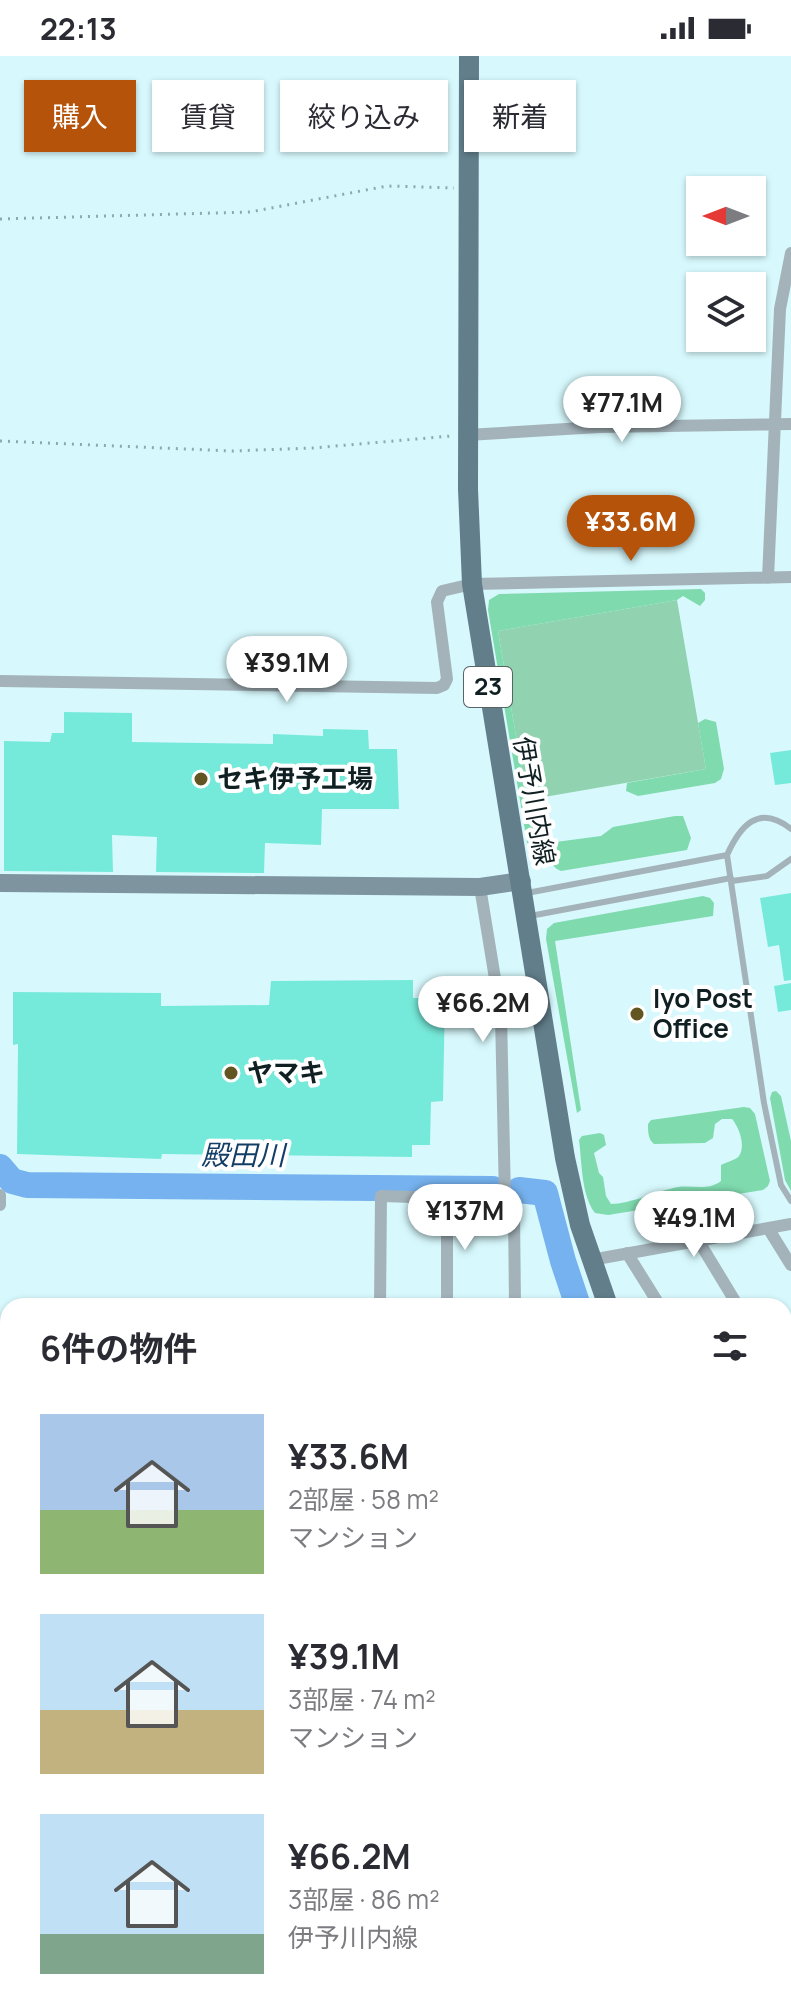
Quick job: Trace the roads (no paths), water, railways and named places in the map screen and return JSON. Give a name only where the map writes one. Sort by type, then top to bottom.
[{"type":"main road","name":"伊予川内線","points":[[469,56],[467,435],[472,584],[565,1158],[580,1225],[605,1298]]},
{"type":"street","points":[[768,578],[780,309],[791,253]]},
{"type":"street","points":[[467,435],[599,427],[791,424]]},
{"type":"street","points":[[0,681],[437,688],[444,685],[447,679],[437,612],[438,595],[454,587],[472,584],[791,577]]},
{"type":"street","points":[[0,883],[523,888]]},
{"type":"street","points":[[480,887],[501,1015],[505,1198]]},
{"type":"street","points":[[0,1195],[0,1205]]},
{"type":"street","points":[[380,1298],[381,1196],[510,1200],[514,1210],[515,1298]]},
{"type":"street","points":[[447,1198],[447,1298]]},
{"type":"street","points":[[591,1260],[791,1224]]},
{"type":"street","points":[[768,1228],[791,1265]]},
{"type":"street","points":[[698,1240],[733,1298]]},
{"type":"street","points":[[627,1253],[655,1298]]},
{"type":"lane","points":[[791,829],[777,821],[752,820],[739,831],[727,855],[764,1103],[781,1185],[791,1201]]},
{"type":"lane","points":[[523,888],[727,855]]},
{"type":"lane","points":[[527,916],[767,876],[791,859]]},
{"type":"waterway","name":"殿田川","points":[[0,1167],[12,1181],[27,1185],[493,1189]]},
{"type":"waterway","name":"殿田川","points":[[519,1190],[545,1193],[575,1298]]},
{"type":"place","name":"セキ伊予工場","points":[[201,779]]},
{"type":"place","name":"Iyo Post Office","points":[[637,1014]]},
{"type":"place","name":"ヤマキ","points":[[231,1073]]}]
